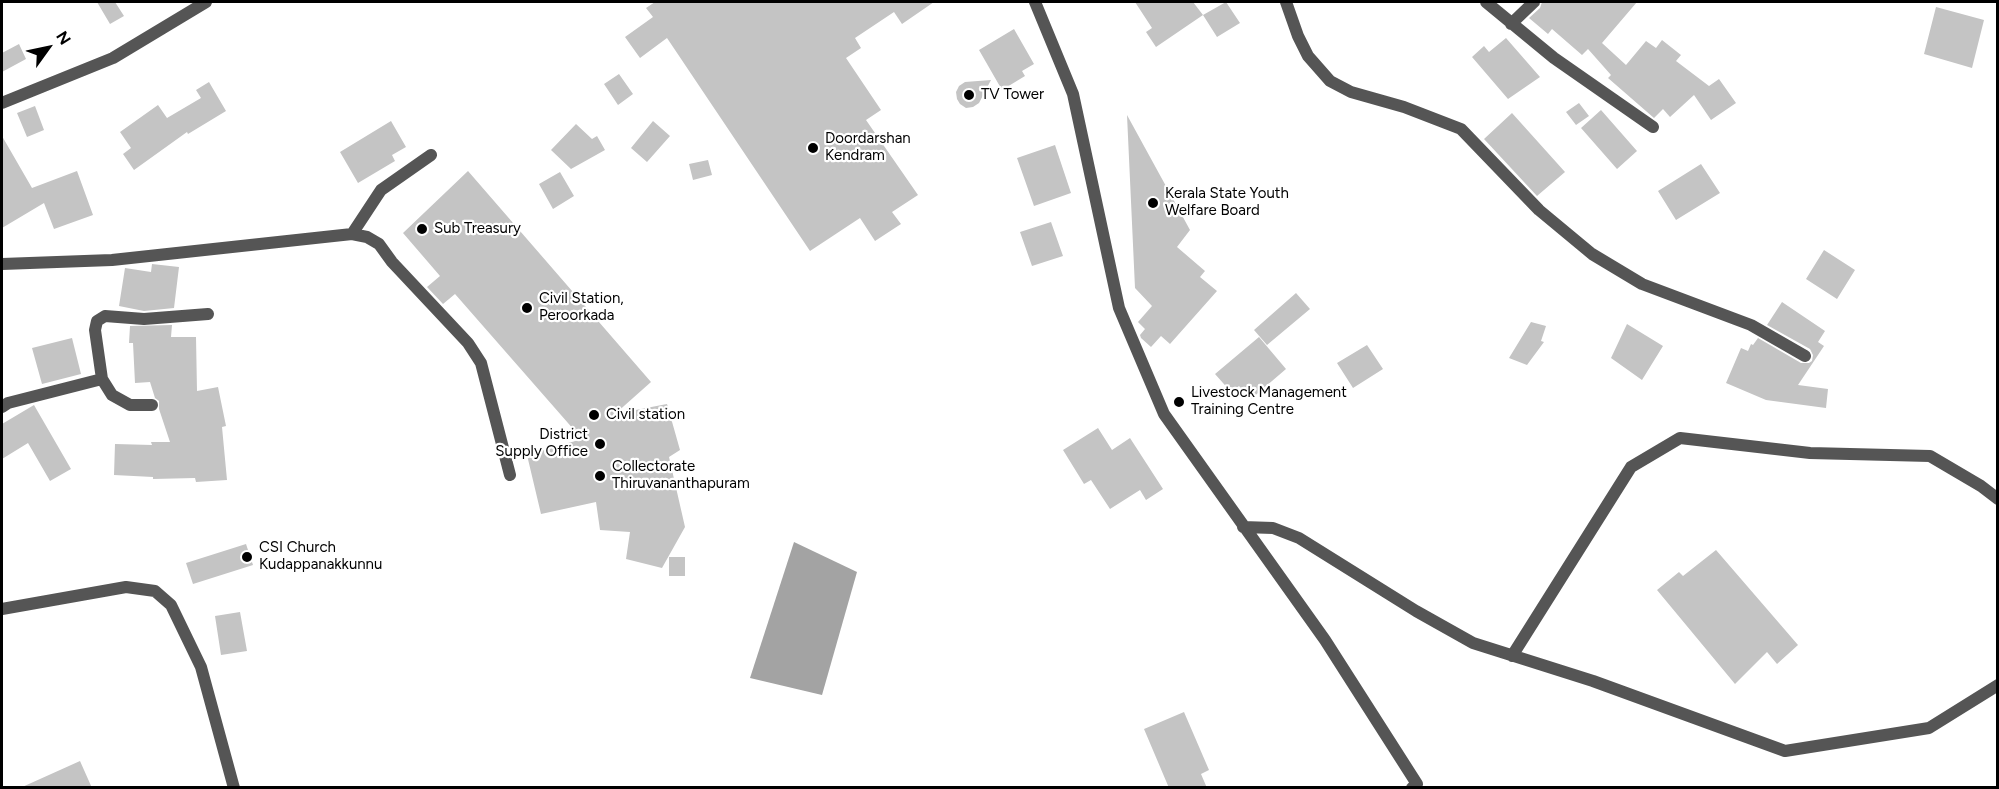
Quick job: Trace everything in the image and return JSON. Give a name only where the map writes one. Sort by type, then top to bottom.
[{"type":"street","points":[[2,103],[113,58],[206,2]]},
{"type":"street","points":[[1035,2],[1073,94],[1119,308],[1164,414],[1326,640],[1417,784],[1412,788]]},
{"type":"street","points":[[1286,2],[1308,56],[1330,81],[1351,92],[1404,107],[1461,129],[1539,210],[1592,254],[1642,284],[1751,325],[1805,356]]},
{"type":"street","points":[[1486,2],[1554,58],[1653,127]]},
{"type":"street","points":[[1511,24],[1534,2]]},
{"type":"street","points":[[352,234],[381,190],[430,155]]},
{"type":"street","points":[[2,264],[112,260],[352,234],[367,237],[379,244],[399,270],[468,343],[481,363],[510,475]]},
{"type":"street","points":[[152,405],[130,405],[112,395],[102,379],[95,330],[97,321],[105,316],[144,319],[208,315]]},
{"type":"street","points":[[2,407],[8,403],[102,379]]},
{"type":"street","points":[[1512,656],[1631,467],[1680,438],[1810,453],[1929,456],[1981,486],[1998,499]]},
{"type":"street","points":[[1243,527],[1273,528],[1299,538],[1416,611],[1473,643],[1593,681],[1785,751],[1929,728],[1998,685]]},
{"type":"street","points":[[2,609],[126,587],[155,591],[171,605],[201,667],[234,788]]},
{"type":"shaded area","points":[[794,542],[857,572],[822,695],[750,678]]},
{"type":"building","points":[[97,2],[115,2],[124,16],[110,24]]},
{"type":"building","name":"Doordarshan Kendram","points":[[655,2],[934,2],[902,24],[894,12],[855,38],[861,48],[846,58],[881,110],[866,120],[918,195],[892,212],[901,224],[875,241],[860,218],[810,251],[667,38],[640,58],[625,37],[653,17],[646,8]]},
{"type":"building","points":[[1135,2],[1193,2],[1203,15],[1156,47],[1146,32],[1152,28]]},
{"type":"building","points":[[1226,2],[1240,23],[1217,37],[1203,15]]},
{"type":"building","points":[[1542,2],[1637,2],[1602,43],[1626,65],[1646,41],[1656,48],[1662,40],[1681,55],[1676,61],[1709,86],[1719,79],[1736,103],[1711,120],[1694,95],[1670,117],[1663,109],[1654,118],[1608,78],[1611,75],[1588,49],[1582,55],[1552,29],[1548,34],[1529,18],[1540,8]]},
{"type":"building","points":[[1936,7],[1984,20],[1972,68],[1924,54]]},
{"type":"building","points":[[1014,29],[1034,64],[1022,71],[1025,76],[1002,90],[979,50]]},
{"type":"building","points":[[1506,38],[1540,77],[1508,99],[1472,57],[1484,46],[1489,52]]},
{"type":"building","points":[[19,44],[26,59],[2,72],[2,53]]},
{"type":"building","points":[[619,74],[633,94],[618,105],[604,84]]},
{"type":"building","name":"TV Tower","points":[[991,80],[979,103],[966,108],[960,104],[956,92],[959,86],[965,82]]},
{"type":"building","points":[[209,82],[226,111],[188,134],[187,132],[134,170],[123,154],[131,148],[120,132],[158,105],[167,118],[201,98],[196,90]]},
{"type":"building","points":[[1579,103],[1589,116],[1576,125],[1566,112]]},
{"type":"building","points":[[35,106],[44,130],[27,137],[17,113]]},
{"type":"building","points":[[1601,110],[1637,151],[1617,169],[1581,128]]},
{"type":"building","points":[[1512,113],[1565,172],[1537,196],[1484,139]]},
{"type":"building","points":[[1127,115],[1190,230],[1177,247],[1205,271],[1200,277],[1217,291],[1170,344],[1161,336],[1151,347],[1141,338],[1140,335],[1145,329],[1138,322],[1152,306],[1135,288]]},
{"type":"building","points":[[391,121],[406,147],[392,155],[395,161],[358,183],[340,152]]},
{"type":"building","points":[[653,121],[670,136],[647,162],[631,148]]},
{"type":"building","points":[[576,124],[592,139],[597,136],[605,150],[571,169],[551,150]]},
{"type":"building","points":[[2,136],[32,188],[77,171],[93,215],[54,229],[44,203],[2,228]]},
{"type":"building","points":[[1055,145],[1071,193],[1034,206],[1017,158]]},
{"type":"building","points":[[708,160],[712,175],[693,180],[689,164]]},
{"type":"building","points":[[1701,164],[1720,193],[1676,220],[1658,191]]},
{"type":"building","name":"Civil Station, Peroorkada","points":[[468,171],[651,382],[615,414],[667,404],[680,450],[669,457],[685,527],[662,568],[626,559],[630,532],[600,530],[596,502],[541,514],[527,455],[582,439],[455,294],[443,304],[427,287],[440,276],[403,233]]},
{"type":"building","points":[[560,172],[574,196],[553,209],[539,184]]},
{"type":"building","points":[[1051,222],[1063,256],[1032,266],[1020,232]]},
{"type":"building","points":[[1824,250],[1855,270],[1837,299],[1806,279]]},
{"type":"building","points":[[152,264],[179,267],[174,308],[144,311],[119,306],[125,268],[151,272]]},
{"type":"building","points":[[1296,293],[1310,309],[1267,345],[1254,330]]},
{"type":"building","points":[[1782,302],[1825,331],[1818,342],[1824,346],[1798,385],[1828,389],[1826,408],[1766,400],[1726,383],[1741,348],[1748,351],[1751,344],[1753,345],[1758,338],[1801,363],[1812,361],[1813,355],[1810,349],[1767,325]]},
{"type":"building","points":[[1531,322],[1546,326],[1541,341],[1544,342],[1527,365],[1509,358]]},
{"type":"building","points":[[1627,324],[1663,346],[1642,380],[1611,358]]},
{"type":"building","points":[[172,325],[171,337],[196,337],[197,391],[218,387],[226,426],[222,427],[227,480],[196,482],[195,478],[153,479],[153,477],[114,475],[115,444],[152,445],[151,442],[170,442],[159,409],[159,401],[155,398],[150,382],[135,383],[133,343],[129,343],[130,326]]},
{"type":"building","points":[[1259,337],[1286,369],[1251,399],[1239,386],[1231,392],[1215,374]]},
{"type":"building","points":[[72,338],[81,374],[42,384],[32,348]]},
{"type":"building","points":[[1367,345],[1383,369],[1353,388],[1337,363]]},
{"type":"building","points":[[34,405],[71,469],[50,481],[28,443],[2,459],[2,424]]},
{"type":"building","points":[[1098,428],[1112,450],[1130,438],[1163,489],[1146,500],[1140,490],[1110,509],[1091,480],[1084,484],[1063,450]]},
{"type":"building","points":[[246,544],[253,565],[193,584],[186,563]]},
{"type":"building","points":[[1716,550],[1798,645],[1777,664],[1767,652],[1735,684],[1657,590],[1679,572],[1683,576]]},
{"type":"building","points":[[669,557],[685,557],[685,576],[669,576]]},
{"type":"building","points":[[240,612],[247,651],[221,655],[215,616]]},
{"type":"building","points":[[1184,712],[1209,770],[1201,774],[1207,788],[1169,788],[1144,729]]},
{"type":"building","points":[[80,761],[92,788],[20,788]]},
{"type":"place","name":"TV Tower","points":[[969,95]]},
{"type":"place","name":"Doordarshan Kendram","points":[[813,148]]},
{"type":"place","name":"Kerala State Youth Welfare Board","points":[[1153,203]]},
{"type":"place","name":"Sub Treasury","points":[[422,229]]},
{"type":"place","name":"Civil Station, Peroorkada","points":[[527,308]]},
{"type":"place","name":"Livestock Management Training Centre","points":[[1179,402]]},
{"type":"place","name":"Civil station","points":[[594,415]]},
{"type":"place","name":"District Supply Office","points":[[600,444]]},
{"type":"place","name":"Collectorate Thiruvananthapuram","points":[[600,476]]},
{"type":"place","name":"CSI Church Kudappanakkunnu","points":[[247,557]]}]
